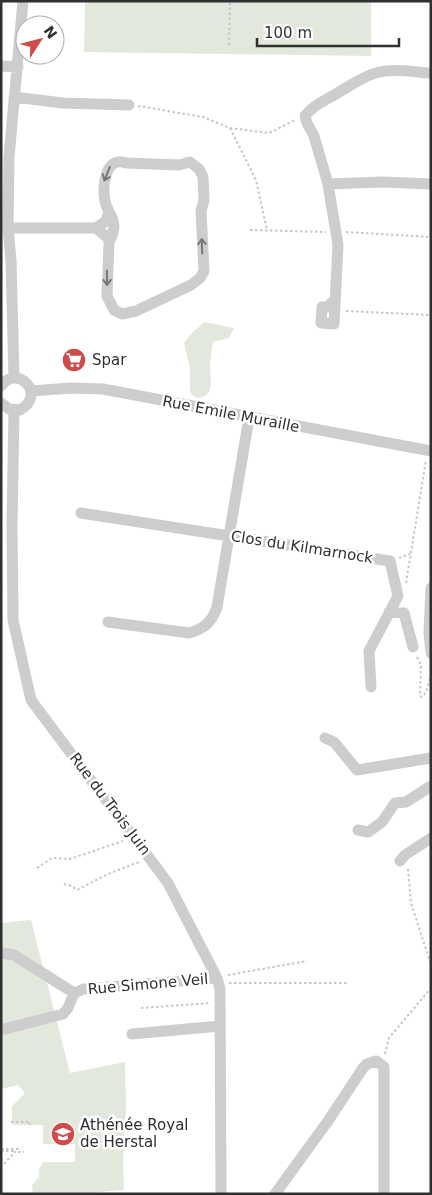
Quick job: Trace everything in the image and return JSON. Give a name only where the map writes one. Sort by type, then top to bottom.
[{"type":"street","points":[[14,378],[7,330],[6,260],[8,228],[5,156],[18,67],[23,1]]},
{"type":"street","points":[[1,66],[18,67]]},
{"type":"street","points":[[335,305],[338,251],[336,232],[328,184],[314,136],[305,116],[309,110],[367,76],[395,71],[431,73]]},
{"type":"street","points":[[14,98],[129,105]]},
{"type":"street","points":[[8,228],[102,234],[115,231],[114,223],[105,203],[104,177],[116,162],[179,165],[190,162],[199,168],[203,177],[204,200],[201,211],[204,271],[200,278],[190,285],[136,311],[122,314],[114,310],[107,296],[102,234],[109,212]]},
{"type":"street","points":[[328,184],[382,182],[431,184]]},
{"type":"street","points":[[1,386],[8,379],[14,378],[26,382],[31,391],[29,402],[25,407],[14,410],[1,403]]},
{"type":"street","name":"Rue Emile Muraille","points":[[31,391],[71,388],[103,389],[429,451]]},
{"type":"street","name":"Rue du Trois Juin","points":[[14,410],[13,620],[31,700],[168,883],[218,981],[220,1003],[222,1194]]},
{"type":"street","points":[[108,622],[189,633],[202,630],[212,618],[217,607],[248,418]]},
{"type":"street","name":"Clos du Kilmarnock","points":[[81,513],[390,561],[398,596],[369,651],[371,687]]},
{"type":"street","points":[[431,588],[429,633],[431,653]]},
{"type":"street","points":[[389,612],[404,613],[414,650]]},
{"type":"street","points":[[325,738],[334,742],[358,770],[431,758]]},
{"type":"street","points":[[358,830],[368,832],[382,822],[395,803],[406,802],[431,786]]},
{"type":"street","points":[[404,862],[405,856],[431,838]]},
{"type":"street","name":"Rue Simone Veil","points":[[1,953],[14,955],[74,993],[84,989],[218,981]]},
{"type":"street","points":[[1,1030],[63,1014],[68,1008],[74,993]]},
{"type":"street","points":[[132,1034],[220,1026]]},
{"type":"street","points":[[275,1194],[328,1121],[363,1068],[367,1064],[378,1062],[384,1067],[384,1194]]},
{"type":"path","points":[[229,45],[230,1]]},
{"type":"path","points":[[129,105],[203,117],[230,128],[269,133],[305,116]]},
{"type":"path","points":[[230,128],[256,180],[267,230]]},
{"type":"path","points":[[335,305],[431,315]]},
{"type":"path","points":[[406,588],[410,554],[429,451]]},
{"type":"path","points":[[414,650],[421,665],[420,696],[422,697],[426,692],[431,675]]},
{"type":"path","points":[[37,868],[52,858],[70,859],[134,836]]},
{"type":"path","points":[[64,884],[72,886],[77,890],[108,874],[150,857]]},
{"type":"path","points":[[404,862],[411,903],[431,965]]},
{"type":"path","points":[[218,981],[232,974],[307,961]]},
{"type":"path","points":[[218,981],[347,983]]},
{"type":"path","points":[[378,1062],[386,1052],[389,1038],[431,988]]},
{"type":"path","points":[[141,1008],[220,1003]]},
{"type":"path","points":[[11,1122],[30,1122],[30,1124],[26,1125]]},
{"type":"path","points":[[1,1150],[24,1152]]},
{"type":"path","points":[[1,1167],[17,1152]]},
{"type":"shaded area","points":[[85,1],[371,1],[371,56],[84,52]]},
{"type":"shaded area","points":[[204,322],[234,328],[229,338],[213,342],[210,364],[210,390],[204,396],[198,398],[192,395],[190,390],[190,368],[184,343]]},
{"type":"shaded area","points":[[31,920],[70,1073],[125,1062],[124,1190],[75,1194],[33,1194],[32,1185],[39,1177],[39,1170],[43,1162],[75,1162],[75,1144],[43,1144],[43,1125],[12,1125],[12,1106],[25,1093],[18,1085],[1,1089],[1,923]]},
{"type":"place","name":"Spar","points":[[74,360]]},
{"type":"place","name":"Athénée Royal de Herstal","points":[[63,1134]]}]
